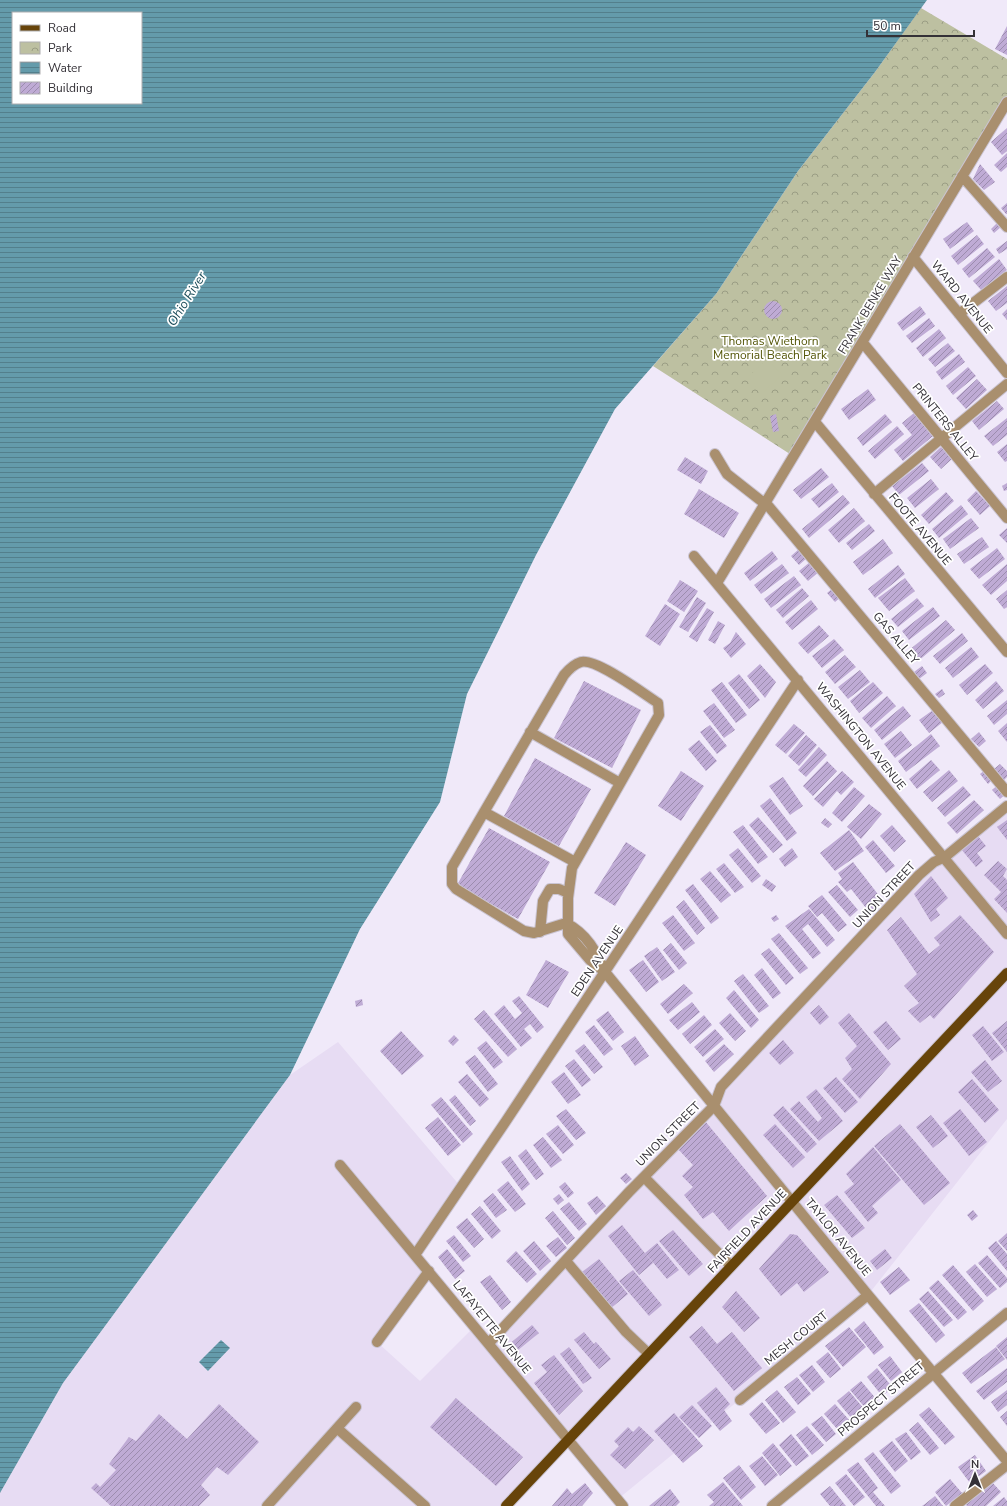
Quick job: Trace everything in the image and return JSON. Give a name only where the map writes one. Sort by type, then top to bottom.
[{"type":"main road","name":"FAIRFIELD AVENUE","points":[[506,1506],[1007,973]]},
{"type":"street","name":"FRANK BENKE WAY","points":[[717,583],[1007,102]]},
{"type":"street","points":[[962,176],[1007,227]]},
{"type":"street","name":"WARD AVENUE","points":[[913,257],[1007,372]]},
{"type":"street","points":[[959,314],[1007,277]]},
{"type":"street","name":"PRINTERS ALLEY","points":[[863,343],[1007,518]]},
{"type":"street","points":[[874,494],[1007,384]]},
{"type":"street","name":"FOOTE AVENUE","points":[[815,422],[1007,652]]},
{"type":"street","name":"GAS ALLEY","points":[[715,454],[727,474],[765,502],[1007,792]]},
{"type":"street","name":"WASHINGTON AVENUE","points":[[694,556],[1007,934]]},
{"type":"street","points":[[582,661],[596,664],[658,703],[658,715],[620,783],[572,868],[568,893],[566,924],[540,932],[524,931],[456,889],[452,884],[452,867],[530,732],[564,674],[572,666],[582,661]]},
{"type":"street","name":"EDEN AVENUE","points":[[415,1255],[605,972],[798,680]]},
{"type":"street","points":[[530,732],[620,783]]},
{"type":"street","name":"UNION STREET","points":[[489,1343],[644,1177],[714,1106],[721,1087],[920,875],[934,862],[945,858],[1007,806]]},
{"type":"street","points":[[484,812],[575,862]]},
{"type":"street","points":[[540,932],[543,901],[550,889],[559,889],[568,893]]},
{"type":"street","name":"TAYLOR AVENUE","points":[[566,924],[568,934],[590,960],[605,972],[868,1295],[1007,1461]]},
{"type":"street","name":"LAFAYETTE AVENUE","points":[[340,1165],[429,1270],[623,1506]]},
{"type":"street","points":[[644,1177],[731,1266]]},
{"type":"street","points":[[566,1260],[626,1332],[649,1354]]},
{"type":"street","points":[[377,1342],[429,1270]]},
{"type":"street","name":"MESH COURT","points":[[740,1400],[868,1295]]},
{"type":"street","name":"PROSPECT STREET","points":[[772,1506],[1007,1313]]},
{"type":"street","points":[[267,1506],[356,1408]]},
{"type":"street","points":[[338,1429],[425,1506]]},
{"type":"street","points":[[955,1506],[1007,1465]]},
{"type":"shaded area","points":[[1007,806],[1007,1119],[868,1295],[618,1499],[568,1440],[506,1506],[0,1506],[0,1493],[63,1383],[290,1075],[338,1042],[461,1187],[415,1255],[429,1271],[377,1342],[420,1381],[475,1326],[489,1342],[700,1120],[721,1087],[919,875]]},
{"type":"green space","name":"Thomas Wiethorn Memorial Beach Park","points":[[921,8],[1007,59],[1007,102],[793,456],[653,366],[716,294],[798,171],[875,72]]},
{"type":"green space","points":[[803,327],[816,343],[796,360],[783,344]]},
{"type":"green space","points":[[767,359],[782,375],[762,393],[748,377]]},
{"type":"water","name":"Ohio River","points":[[0,0],[927,0],[875,72],[798,171],[716,294],[615,409],[536,555],[467,694],[440,802],[360,929],[290,1075],[63,1383],[0,1493]]},
{"type":"water","points":[[221,1340],[230,1348],[208,1371],[199,1362]]},
{"type":"building","points":[[1007,26],[1007,55],[995,49]]},
{"type":"building","points":[[1007,128],[1007,151],[1002,155],[991,142]]},
{"type":"building","points":[[1007,153],[1007,167],[1001,172],[994,165]]},
{"type":"building","points":[[980,164],[995,182],[984,190],[973,179]]},
{"type":"building","points":[[1007,203],[1007,214],[1006,214],[1001,208]]},
{"type":"building","points":[[967,222],[974,231],[950,249],[943,239]]},
{"type":"building","points":[[997,223],[1001,227],[994,233],[991,229]]},
{"type":"building","points":[[977,235],[984,244],[958,265],[951,256]]},
{"type":"building","points":[[1007,241],[1007,249],[999,254],[996,249]]},
{"type":"building","points":[[987,248],[995,257],[969,278],[962,269]]},
{"type":"building","points":[[999,259],[1007,270],[982,291],[973,281]]},
{"type":"building","points":[[1007,286],[1007,303],[996,311],[988,301]]},
{"type":"building","points":[[773,301],[779,304],[782,310],[779,316],[773,319],[767,316],[764,310],[767,304]]},
{"type":"building","points":[[920,306],[926,314],[903,331],[897,323]]},
{"type":"building","points":[[1007,309],[1007,320],[1002,314]]},
{"type":"building","points":[[929,318],[935,326],[912,343],[906,336]]},
{"type":"building","points":[[939,329],[946,338],[923,357],[916,348]]},
{"type":"building","points":[[948,343],[955,351],[935,367],[928,359]]},
{"type":"building","points":[[959,354],[965,362],[942,380],[936,372]]},
{"type":"building","points":[[968,367],[976,376],[953,395],[946,386]]},
{"type":"building","points":[[977,379],[987,390],[966,409],[956,398]]},
{"type":"building","points":[[868,389],[876,400],[849,420],[841,409]]},
{"type":"building","points":[[997,401],[1004,409],[979,430],[972,421]]},
{"type":"building","points":[[914,413],[933,436],[903,461],[894,450],[912,435],[902,423]]},
{"type":"building","points":[[776,414],[779,431],[773,432],[770,416]]},
{"type":"building","points":[[885,414],[892,422],[863,446],[857,438]]},
{"type":"building","points":[[1007,418],[1007,435],[993,446],[984,436]]},
{"type":"building","points":[[897,426],[904,434],[875,459],[868,451]]},
{"type":"building","points":[[1007,444],[1007,461],[1005,462],[997,452]]},
{"type":"building","points":[[941,447],[952,459],[941,469],[930,457]]},
{"type":"building","points":[[685,457],[708,471],[701,484],[677,470]]},
{"type":"building","points":[[922,463],[929,471],[899,495],[892,486]]},
{"type":"building","points":[[821,468],[829,477],[801,499],[793,490]]},
{"type":"building","points":[[931,479],[939,489],[915,508],[907,498]]},
{"type":"building","points":[[832,483],[839,492],[819,508],[811,499]]},
{"type":"building","points":[[1007,483],[1007,490],[1004,491],[1002,486]]},
{"type":"building","points":[[699,489],[739,513],[724,538],[684,514]]},
{"type":"building","points":[[976,491],[990,506],[980,515],[967,500]]},
{"type":"building","points":[[946,492],[954,501],[929,524],[921,515]]},
{"type":"building","points":[[843,495],[850,503],[809,538],[802,529]]},
{"type":"building","points":[[961,505],[968,514],[939,538],[932,529]]},
{"type":"building","points":[[854,508],[865,521],[839,543],[828,530]]},
{"type":"building","points":[[971,518],[979,528],[950,549],[943,539]]},
{"type":"building","points":[[869,524],[875,531],[852,550],[846,543]]},
{"type":"building","points":[[1007,528],[1007,543],[999,535]]},
{"type":"building","points":[[982,537],[989,547],[964,564],[957,554]]},
{"type":"building","points":[[883,539],[893,553],[863,575],[853,562]]},
{"type":"building","points":[[997,548],[1005,559],[979,579],[970,569]]},
{"type":"building","points":[[799,549],[807,558],[799,565],[791,556]]},
{"type":"building","points":[[772,551],[778,559],[750,581],[744,573]]},
{"type":"building","points":[[810,562],[819,572],[808,581],[799,571]]},
{"type":"building","points":[[782,564],[789,573],[761,594],[754,585]]},
{"type":"building","points":[[1007,564],[1007,581],[991,595],[982,585]]},
{"type":"building","points":[[898,565],[905,574],[875,598],[868,589]]},
{"type":"building","points":[[794,576],[801,585],[771,608],[764,599]]},
{"type":"building","points":[[905,578],[915,591],[889,611],[878,598]]},
{"type":"building","points":[[680,580],[698,591],[684,612],[667,601]]},
{"type":"building","points":[[802,588],[809,596],[783,618],[776,610]]},
{"type":"building","points":[[833,588],[841,597],[835,602],[827,593]]},
{"type":"building","points":[[1007,590],[1007,607],[1004,609],[996,599]]},
{"type":"building","points":[[697,597],[706,603],[688,632],[679,627]]},
{"type":"building","points":[[917,598],[924,606],[898,627],[891,619]]},
{"type":"building","points":[[811,600],[818,609],[792,630],[785,622]]},
{"type":"building","points":[[665,604],[680,614],[660,646],[645,636]]},
{"type":"building","points":[[933,607],[940,616],[909,640],[902,631]]},
{"type":"building","points":[[707,608],[714,612],[697,642],[689,637]]},
{"type":"building","points":[[946,620],[955,630],[917,662],[908,651]]},
{"type":"building","points":[[718,621],[725,625],[715,644],[708,640]]},
{"type":"building","points":[[819,625],[829,636],[808,654],[798,643]]},
{"type":"building","points":[[736,632],[746,644],[731,658],[723,648],[730,643]]},
{"type":"building","points":[[962,633],[968,641],[940,664],[933,656]]},
{"type":"building","points":[[834,639],[844,650],[822,668],[812,656]]},
{"type":"building","points":[[971,647],[979,657],[953,678],[945,668]]},
{"type":"building","points":[[845,655],[856,667],[835,684],[825,672]]},
{"type":"building","points":[[760,664],[776,682],[765,698],[747,676]]},
{"type":"building","points":[[985,664],[993,673],[967,695],[959,685]]},
{"type":"building","points":[[922,666],[927,673],[919,679],[914,672]]},
{"type":"building","points":[[860,670],[870,682],[848,699],[838,687]]},
{"type":"building","points":[[739,674],[760,700],[749,709],[728,683]]},
{"type":"building","points":[[584,681],[641,710],[612,768],[554,738]]},
{"type":"building","points":[[996,681],[1004,691],[983,709],[975,700]]},
{"type":"building","points":[[722,682],[747,715],[736,723],[711,690]]},
{"type":"building","points":[[873,682],[883,693],[859,713],[850,701]]},
{"type":"building","points":[[942,689],[945,694],[939,698],[935,694]]},
{"type":"building","points":[[887,696],[896,706],[871,728],[862,718]]},
{"type":"building","points":[[1007,700],[1007,714],[994,725],[987,716]]},
{"type":"building","points":[[714,703],[735,730],[724,738],[703,711]]},
{"type":"building","points":[[903,706],[911,716],[882,740],[874,730]]},
{"type":"building","points":[[933,710],[943,722],[929,733],[919,720]]},
{"type":"building","points":[[1007,723],[1007,742],[998,731]]},
{"type":"building","points":[[794,724],[805,733],[786,754],[775,745]]},
{"type":"building","points":[[710,725],[727,746],[717,754],[700,732]]},
{"type":"building","points":[[901,731],[912,745],[895,758],[884,744]]},
{"type":"building","points":[[979,732],[986,741],[979,747],[971,739]]},
{"type":"building","points":[[931,734],[940,746],[906,772],[898,761]]},
{"type":"building","points":[[806,735],[817,745],[799,766],[788,756]]},
{"type":"building","points":[[699,740],[717,761],[706,771],[688,749]]},
{"type":"building","points":[[819,747],[827,755],[806,777],[798,770]]},
{"type":"building","points":[[535,758],[591,789],[559,846],[504,816]]},
{"type":"building","points":[[931,760],[940,770],[917,789],[909,779]]},
{"type":"building","points":[[827,761],[837,771],[813,796],[803,786]]},
{"type":"building","points":[[1000,764],[1007,771],[1007,777],[1004,780],[994,769]]},
{"type":"building","points":[[949,770],[958,781],[932,802],[923,792]]},
{"type":"building","points":[[985,770],[993,779],[988,784],[980,774]]},
{"type":"building","points":[[681,771],[704,786],[681,821],[658,806]]},
{"type":"building","points":[[842,771],[854,782],[841,795],[837,791],[823,807],[814,799]]},
{"type":"building","points":[[783,777],[803,806],[790,815],[769,786]]},
{"type":"building","points":[[998,785],[1006,794],[1000,799],[992,790]]},
{"type":"building","points":[[963,786],[971,795],[945,817],[937,808]]},
{"type":"building","points":[[854,787],[865,796],[842,822],[832,813]]},
{"type":"building","points":[[770,798],[797,833],[787,841],[760,806]]},
{"type":"building","points":[[974,800],[984,810],[957,834],[947,823]]},
{"type":"building","points":[[869,804],[882,814],[861,839],[847,827]]},
{"type":"building","points":[[758,817],[783,845],[773,853],[749,825]]},
{"type":"building","points":[[825,818],[832,824],[828,828],[821,823]]},
{"type":"building","points":[[1007,820],[1007,840],[997,827]]},
{"type":"building","points":[[743,825],[768,857],[758,864],[733,832]]},
{"type":"building","points":[[892,825],[906,841],[894,852],[880,836]]},
{"type":"building","points":[[489,828],[550,862],[518,919],[457,885]]},
{"type":"building","points":[[849,830],[864,851],[835,871],[820,853]]},
{"type":"building","points":[[977,835],[986,846],[977,853],[983,861],[976,867],[961,849]]},
{"type":"building","points":[[873,840],[895,866],[886,873],[865,847]]},
{"type":"building","points":[[626,842],[646,855],[615,906],[594,893]]},
{"type":"building","points":[[738,848],[761,876],[752,883],[729,855]]},
{"type":"building","points":[[792,848],[798,857],[785,867],[779,859]]},
{"type":"building","points":[[998,861],[1007,869],[1003,876],[1007,880],[1007,913],[994,899],[1001,892],[984,875]]},
{"type":"building","points":[[853,862],[884,902],[870,913],[851,889],[847,892],[838,882],[842,879],[838,873]]},
{"type":"building","points":[[724,863],[744,887],[735,893],[716,869]]},
{"type":"building","points":[[710,871],[731,895],[721,903],[700,879]]},
{"type":"building","points":[[931,876],[948,898],[936,909],[940,915],[931,922],[914,894]]},
{"type":"building","points":[[766,879],[776,886],[772,892],[762,885]]},
{"type":"building","points":[[693,884],[719,918],[711,924],[685,890]]},
{"type":"building","points":[[837,885],[858,910],[850,917],[828,892]]},
{"type":"building","points":[[822,895],[847,925],[838,932],[822,913],[817,917],[808,906]]},
{"type":"building","points":[[684,900],[705,928],[697,935],[676,907]]},
{"type":"building","points":[[809,909],[835,940],[827,947],[808,924],[802,929],[821,953],[813,959],[785,926]]},
{"type":"building","points":[[673,915],[695,943],[684,951],[662,923]]},
{"type":"building","points":[[776,915],[779,919],[774,922],[771,918]]},
{"type":"building","points":[[960,915],[994,952],[934,1019],[930,1015],[920,1023],[908,1011],[919,1003],[904,986],[917,974],[887,930],[901,917],[929,954],[940,945],[934,938]]},
{"type":"building","points":[[779,933],[808,968],[800,974],[771,939]]},
{"type":"building","points":[[671,943],[687,963],[679,970],[663,950]]},
{"type":"building","points":[[657,947],[675,972],[662,981],[644,956]]},
{"type":"building","points":[[769,948],[794,978],[786,985],[761,954]]},
{"type":"building","points":[[546,960],[569,972],[548,1008],[526,995]]},
{"type":"building","points":[[643,960],[659,982],[646,992],[629,970]]},
{"type":"building","points":[[762,968],[781,993],[773,999],[754,975]]},
{"type":"building","points":[[743,974],[769,1006],[759,1013],[734,981]]},
{"type":"building","points":[[684,984],[693,993],[668,1014],[660,1004]]},
{"type":"building","points":[[734,990],[759,1020],[751,1028],[726,998]]},
{"type":"building","points":[[519,996],[544,1027],[537,1033],[530,1024],[524,1029],[532,1038],[521,1047],[494,1014],[504,1005],[515,1019],[522,1013],[512,1001]]},
{"type":"building","points":[[362,999],[363,1005],[356,1007],[355,1001]]},
{"type":"building","points":[[692,1002],[700,1012],[678,1030],[669,1020]]},
{"type":"building","points":[[819,1005],[829,1017],[820,1025],[810,1013]]},
{"type":"building","points":[[484,1010],[517,1049],[508,1057],[474,1019]]},
{"type":"building","points":[[608,1011],[624,1032],[613,1041],[596,1020]]},
{"type":"building","points":[[730,1013],[746,1031],[735,1041],[719,1023]]},
{"type":"building","points":[[849,1013],[891,1064],[860,1099],[842,1079],[852,1069],[845,1058],[857,1046],[838,1023]]},
{"type":"building","points":[[704,1015],[712,1025],[690,1044],[682,1034]]},
{"type":"building","points":[[886,1021],[901,1039],[888,1050],[873,1032]]},
{"type":"building","points":[[1007,1021],[1007,1052],[992,1033]]},
{"type":"building","points":[[594,1025],[613,1049],[604,1056],[585,1032]]},
{"type":"building","points":[[983,1026],[1004,1052],[992,1061],[972,1035]]},
{"type":"building","points":[[715,1029],[724,1039],[703,1057],[694,1047]]},
{"type":"building","points":[[401,1031],[424,1056],[402,1075],[380,1051]]},
{"type":"building","points":[[454,1035],[459,1040],[453,1046],[448,1041]]},
{"type":"building","points":[[635,1036],[649,1056],[635,1066],[621,1046]]},
{"type":"building","points":[[783,1040],[794,1053],[780,1065],[769,1053]]},
{"type":"building","points":[[486,1041],[503,1062],[494,1069],[477,1048]]},
{"type":"building","points":[[584,1044],[603,1067],[594,1074],[575,1051]]},
{"type":"building","points":[[724,1044],[734,1054],[714,1072],[705,1061]]},
{"type":"building","points":[[475,1055],[498,1084],[488,1092],[465,1062]]},
{"type":"building","points":[[574,1059],[591,1080],[582,1087],[565,1066]]},
{"type":"building","points":[[985,1060],[1002,1081],[988,1092],[971,1072]]},
{"type":"building","points":[[564,1072],[581,1095],[568,1104],[551,1082]]},
{"type":"building","points":[[467,1074],[489,1099],[480,1107],[458,1082]]},
{"type":"building","points":[[836,1077],[858,1102],[845,1113],[823,1088]]},
{"type":"building","points":[[972,1079],[999,1110],[985,1123],[958,1092]]},
{"type":"building","points":[[816,1089],[843,1121],[819,1141],[790,1109],[799,1101],[818,1122],[822,1118],[806,1097]]},
{"type":"building","points":[[455,1095],[476,1121],[470,1126],[449,1100]]},
{"type":"building","points":[[441,1097],[473,1134],[463,1143],[431,1105]]},
{"type":"building","points":[[783,1106],[817,1144],[807,1153],[773,1115]]},
{"type":"building","points":[[566,1109],[586,1133],[576,1140],[556,1116]]},
{"type":"building","points":[[960,1109],[987,1142],[969,1156],[943,1123]]},
{"type":"building","points":[[931,1115],[948,1136],[933,1148],[916,1127]]},
{"type":"building","points":[[438,1117],[461,1145],[448,1156],[425,1128]]},
{"type":"building","points":[[705,1121],[767,1196],[729,1231],[713,1212],[703,1219],[684,1195],[693,1187],[682,1176],[693,1165],[678,1149]]},
{"type":"building","points":[[775,1124],[805,1157],[793,1168],[763,1135]]},
{"type":"building","points":[[900,1124],[950,1183],[924,1205],[874,1146]]},
{"type":"building","points":[[558,1125],[574,1145],[563,1154],[546,1134]]},
{"type":"building","points":[[543,1137],[562,1160],[551,1168],[533,1145]]},
{"type":"building","points":[[873,1147],[901,1180],[872,1206],[878,1213],[868,1222],[844,1192],[854,1184],[846,1174]]},
{"type":"building","points":[[526,1149],[544,1174],[536,1180],[518,1156]]},
{"type":"building","points":[[510,1156],[530,1184],[522,1191],[501,1162]]},
{"type":"building","points":[[626,1173],[632,1179],[626,1184],[620,1178]]},
{"type":"building","points":[[508,1181],[526,1204],[515,1212],[497,1190]]},
{"type":"building","points":[[565,1182],[574,1193],[568,1198],[559,1187]]},
{"type":"building","points":[[493,1193],[507,1210],[496,1218],[483,1201]]},
{"type":"building","points":[[559,1194],[564,1200],[558,1205],[553,1199]]},
{"type":"building","points":[[837,1195],[865,1228],[852,1238],[824,1205]]},
{"type":"building","points":[[597,1196],[606,1206],[596,1215],[587,1203]]},
{"type":"building","points":[[569,1202],[587,1224],[579,1231],[560,1209]]},
{"type":"building","points":[[480,1206],[501,1231],[492,1239],[471,1214]]},
{"type":"building","points":[[973,1210],[978,1216],[972,1221],[967,1215]]},
{"type":"building","points":[[553,1211],[575,1238],[567,1245],[545,1218]]},
{"type":"building","points":[[467,1218],[484,1239],[474,1248],[456,1227]]},
{"type":"building","points":[[622,1225],[653,1263],[639,1275],[608,1236]]},
{"type":"building","points":[[673,1230],[703,1264],[689,1276],[659,1241]]},
{"type":"building","points":[[1007,1233],[1007,1251],[998,1241]]},
{"type":"building","points":[[790,1234],[797,1235],[829,1272],[804,1292],[797,1283],[781,1296],[759,1269]]},
{"type":"building","points":[[454,1235],[471,1256],[463,1262],[446,1241]]},
{"type":"building","points":[[558,1237],[567,1248],[556,1257],[546,1246]]},
{"type":"building","points":[[534,1241],[551,1261],[540,1271],[523,1251]]},
{"type":"building","points":[[996,1241],[1007,1254],[1007,1271],[988,1248]]},
{"type":"building","points":[[657,1243],[679,1270],[667,1279],[645,1253]]},
{"type":"building","points":[[447,1249],[465,1271],[455,1279],[438,1257]]},
{"type":"building","points":[[885,1249],[892,1258],[877,1270],[870,1261]]},
{"type":"building","points":[[516,1251],[537,1274],[527,1283],[506,1261]]},
{"type":"building","points":[[987,1255],[1007,1278],[1007,1282],[1000,1288],[978,1263]]},
{"type":"building","points":[[599,1259],[628,1294],[611,1308],[582,1272]]},
{"type":"building","points":[[975,1264],[997,1289],[987,1297],[966,1272]]},
{"type":"building","points":[[953,1265],[984,1301],[973,1311],[942,1275]]},
{"type":"building","points":[[899,1267],[910,1280],[890,1295],[880,1282]]},
{"type":"building","points":[[633,1270],[662,1305],[649,1316],[619,1281]]},
{"type":"building","points":[[490,1275],[511,1302],[502,1310],[480,1282]]},
{"type":"building","points":[[938,1280],[967,1312],[958,1320],[929,1288]]},
{"type":"building","points":[[736,1291],[760,1318],[744,1332],[722,1307]]},
{"type":"building","points":[[928,1291],[953,1320],[944,1327],[919,1299]]},
{"type":"building","points":[[919,1303],[945,1335],[936,1343],[909,1311]]},
{"type":"building","points":[[864,1321],[884,1347],[874,1355],[854,1330]]},
{"type":"building","points":[[532,1325],[539,1333],[512,1355],[506,1347]]},
{"type":"building","points":[[702,1326],[717,1344],[732,1332],[762,1368],[734,1391],[689,1337]]},
{"type":"building","points":[[849,1327],[866,1347],[843,1367],[825,1346]]},
{"type":"building","points":[[584,1332],[594,1344],[596,1342],[611,1359],[599,1369],[574,1340]]},
{"type":"building","points":[[1007,1337],[1007,1360],[996,1346]]},
{"type":"building","points":[[569,1347],[592,1378],[583,1384],[560,1354]]},
{"type":"building","points":[[996,1347],[1005,1359],[971,1384],[962,1373]]},
{"type":"building","points":[[828,1352],[841,1369],[830,1378],[816,1362]]},
{"type":"building","points":[[554,1355],[583,1391],[559,1415],[534,1383],[547,1372],[541,1365]]},
{"type":"building","points":[[890,1356],[902,1372],[891,1381],[878,1365]]},
{"type":"building","points":[[812,1365],[825,1382],[813,1392],[799,1375]]},
{"type":"building","points":[[877,1368],[893,1388],[882,1396],[867,1377]]},
{"type":"building","points":[[1007,1368],[1007,1382],[984,1400],[976,1391]]},
{"type":"building","points":[[797,1377],[811,1394],[798,1405],[784,1387]]},
{"type":"building","points":[[861,1381],[878,1401],[867,1410],[850,1390]]},
{"type":"building","points":[[716,1387],[730,1404],[724,1410],[732,1421],[720,1431],[697,1403]]},
{"type":"building","points":[[777,1390],[796,1412],[783,1423],[765,1400]]},
{"type":"building","points":[[1007,1390],[1007,1405],[998,1412],[991,1402]]},
{"type":"building","points":[[849,1391],[865,1410],[853,1420],[837,1401]]},
{"type":"building","points":[[456,1398],[523,1457],[496,1486],[430,1427]]},
{"type":"building","points":[[762,1402],[780,1423],[766,1434],[749,1414]]},
{"type":"building","points":[[219,1404],[259,1442],[228,1475],[217,1467],[201,1485],[210,1495],[199,1506],[111,1506],[91,1488],[96,1483],[100,1487],[116,1470],[109,1464],[129,1437],[136,1441],[159,1414],[187,1439]]},
{"type":"building","points":[[835,1404],[850,1421],[839,1431],[824,1414]]},
{"type":"building","points":[[692,1405],[712,1426],[699,1438],[679,1417]]},
{"type":"building","points":[[929,1407],[955,1437],[945,1445],[919,1415]]},
{"type":"building","points":[[1007,1411],[1007,1426],[1000,1417]]},
{"type":"building","points":[[674,1413],[703,1446],[683,1463],[654,1431]]},
{"type":"building","points":[[822,1416],[836,1434],[826,1442],[811,1424]]},
{"type":"building","points":[[918,1422],[939,1448],[930,1455],[909,1430]]},
{"type":"building","points":[[639,1426],[654,1440],[625,1469],[610,1455],[619,1446],[614,1441],[628,1427],[633,1432]]},
{"type":"building","points":[[807,1426],[824,1445],[812,1455],[796,1435]]},
{"type":"building","points":[[906,1432],[921,1452],[911,1460],[895,1439]]},
{"type":"building","points":[[791,1434],[809,1456],[796,1466],[779,1445]]},
{"type":"building","points":[[892,1441],[908,1461],[895,1472],[879,1451]]},
{"type":"building","points":[[773,1443],[792,1466],[780,1476],[762,1453]]},
{"type":"building","points":[[873,1452],[901,1486],[891,1494],[864,1459]]},
{"type":"building","points":[[975,1455],[986,1471],[970,1483],[958,1467]]},
{"type":"building","points":[[762,1456],[778,1475],[765,1486],[749,1466]]},
{"type":"building","points":[[858,1462],[878,1488],[873,1492],[885,1506],[876,1506],[847,1470]]},
{"type":"building","points":[[739,1465],[756,1487],[741,1500],[723,1478]]},
{"type":"building","points":[[846,1474],[865,1497],[854,1506],[835,1483]]},
{"type":"building","points":[[950,1479],[962,1493],[946,1506],[935,1492]]},
{"type":"building","points":[[991,1481],[1001,1492],[986,1506],[967,1506],[965,1503]]},
{"type":"building","points":[[723,1482],[743,1506],[709,1506],[714,1502],[707,1495]]},
{"type":"building","points":[[585,1483],[593,1493],[582,1506],[552,1506],[567,1488],[572,1494]]},
{"type":"building","points":[[830,1486],[846,1506],[830,1506],[820,1494]]},
{"type":"building","points":[[670,1489],[680,1502],[676,1506],[649,1506]]},
{"type":"building","points":[[935,1496],[943,1506],[922,1506],[925,1504]]},
{"type":"building","points":[[1004,1497],[1007,1501],[1007,1506],[993,1506]]}]
